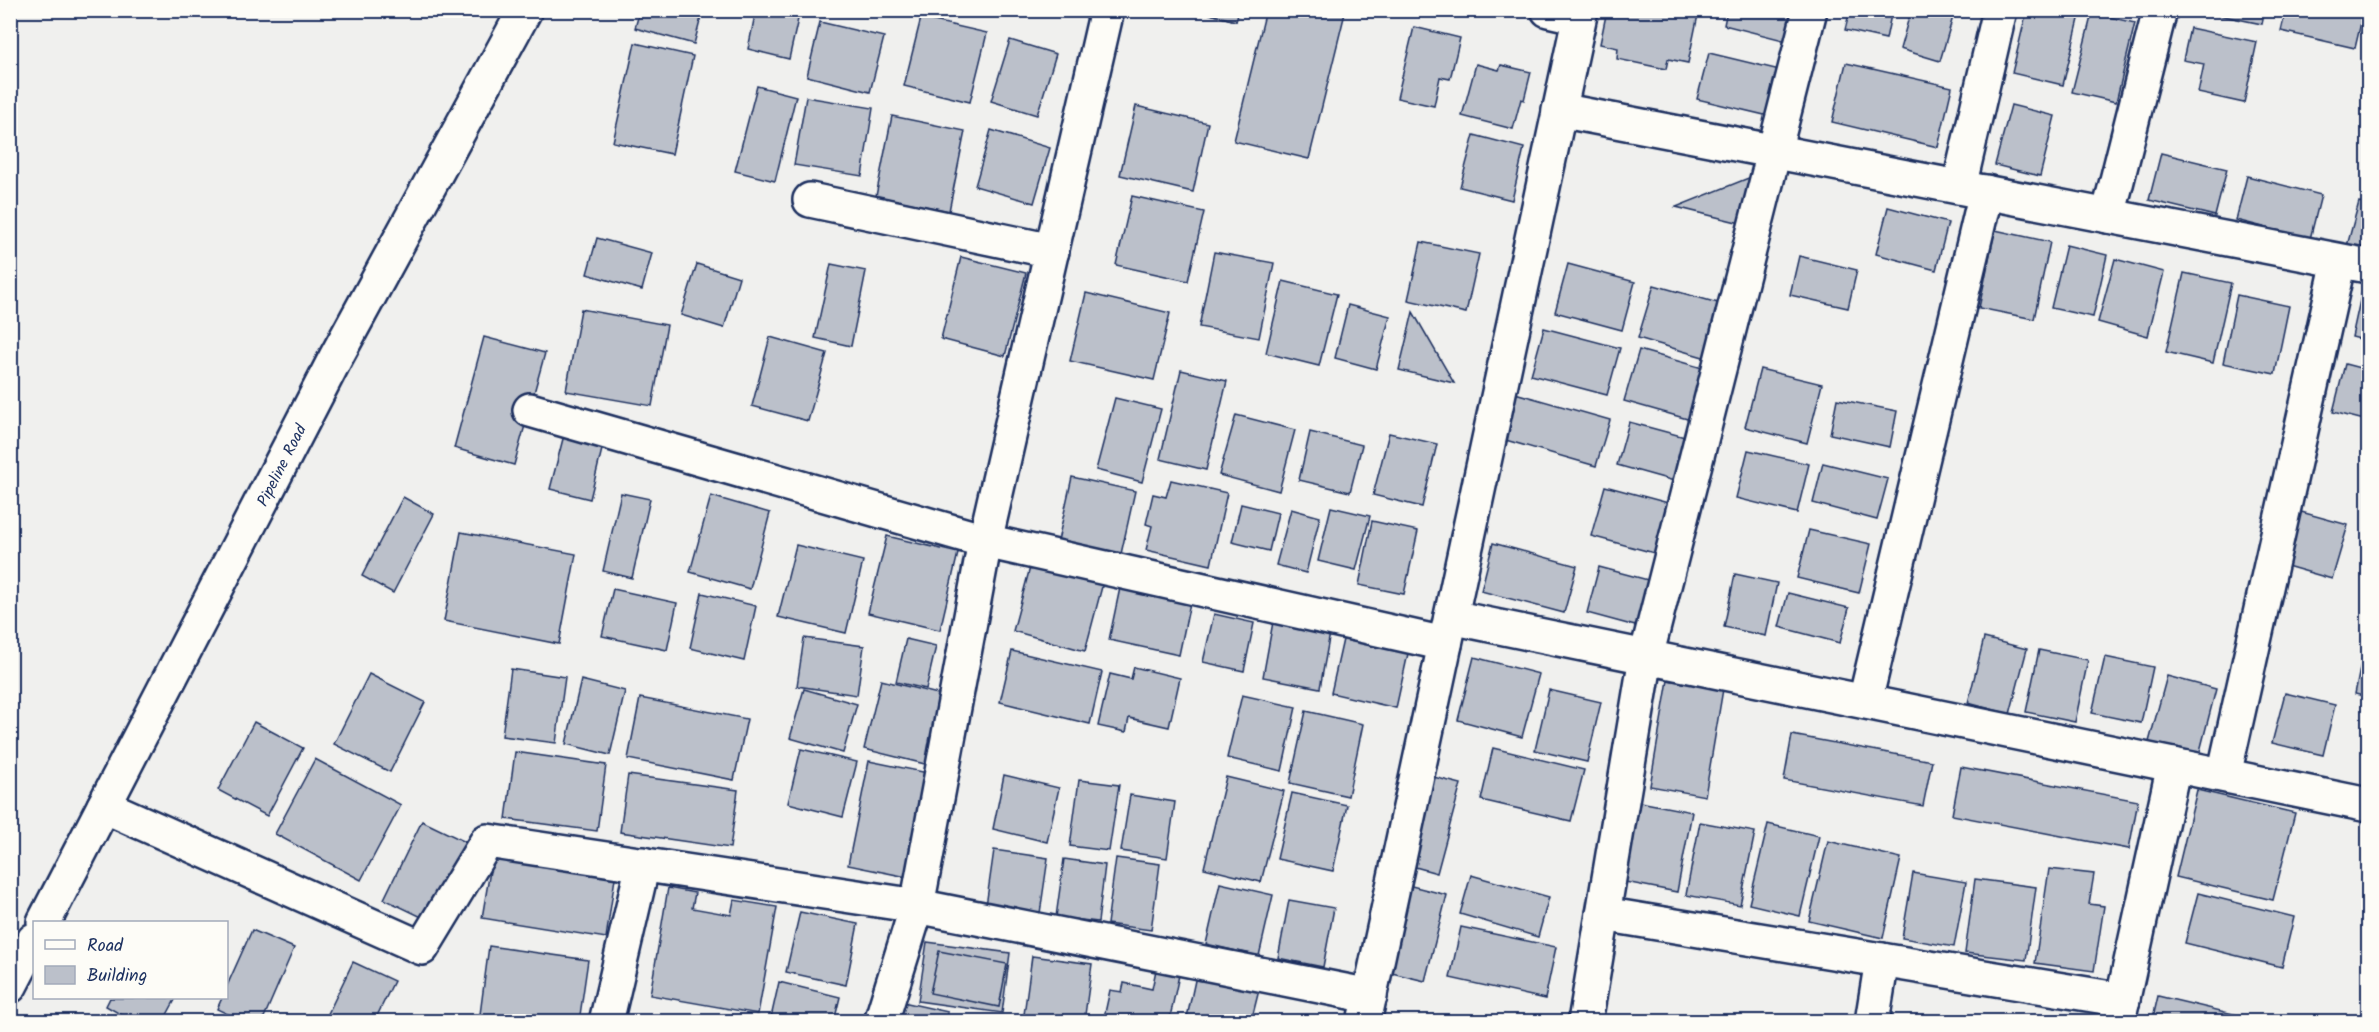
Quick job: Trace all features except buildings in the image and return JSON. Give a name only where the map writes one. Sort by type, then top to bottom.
[{"type":"street","name":"Pipeline Road","points":[[45,921],[336,357],[525,10]]},
{"type":"street","points":[[881,1022],[917,906],[985,541],[1107,10]]},
{"type":"street","points":[[104,806],[422,948],[488,842],[917,906],[1367,1009],[1580,14],[1548,10]]},
{"type":"street","points":[[1585,1022],[1646,657],[1810,10]]},
{"type":"street","points":[[1865,701],[1972,190],[2000,10]]},
{"type":"street","points":[[2108,216],[2160,10]]},
{"type":"street","points":[[1559,110],[2354,264],[2224,775]]},
{"type":"street","points":[[810,200],[1052,251]]},
{"type":"street","points":[[530,410],[985,541],[1448,630],[1646,657],[2368,805]]},
{"type":"street","points":[[1603,914],[1882,960],[2121,1011],[2174,765]]},
{"type":"street","points":[[606,1022],[643,864]]},
{"type":"street","points":[[10,986],[33,942]]},
{"type":"street","points":[[1872,1022],[1882,960]]}]
